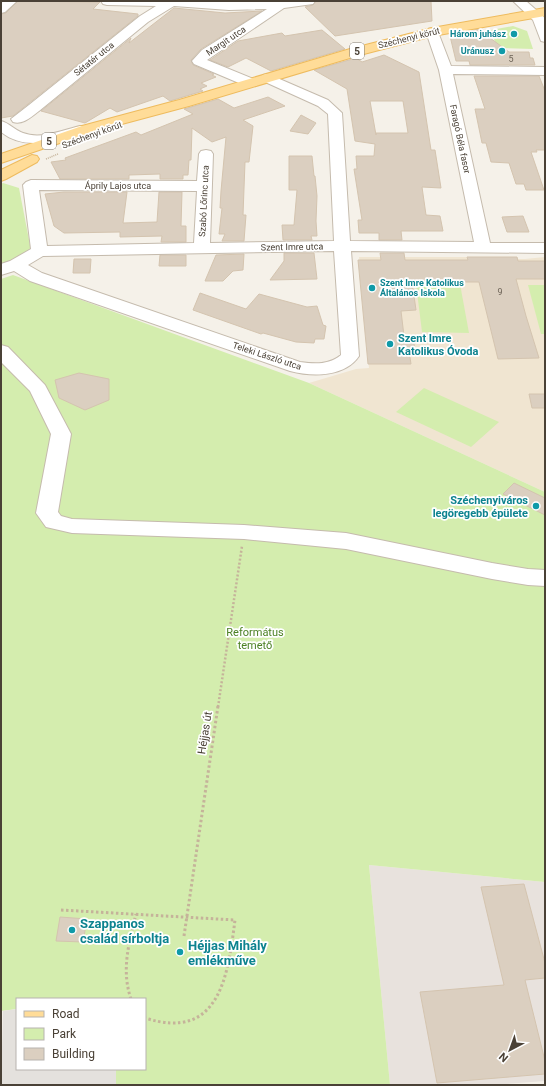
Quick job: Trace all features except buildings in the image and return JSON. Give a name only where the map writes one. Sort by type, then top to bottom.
[{"type":"main road","name":"Széchenyi körút","points":[[1,169],[138,118],[356,52],[432,32],[539,13]]},
{"type":"main road","name":"Széchenyi körút","points":[[1,159],[87,129],[184,103]]},
{"type":"main road","name":"5","points":[[1,176],[36,156]]},
{"type":"street","points":[[1,8],[11,1]]},
{"type":"street","points":[[107,1],[147,3],[185,2],[229,6],[282,5],[309,1]]},
{"type":"street","points":[[519,1],[539,13],[539,20],[545,38]]},
{"type":"street","name":"Sétatér utca","points":[[18,119],[34,108],[144,19],[171,2]]},
{"type":"street","name":"Margit utca","points":[[251,83],[199,61],[207,53],[282,5]]},
{"type":"street","name":"Faragó Béla fasor","points":[[432,32],[446,70],[483,248]]},
{"type":"street","points":[[446,70],[545,71]]},
{"type":"street","name":"Teleki László utca","points":[[8,268],[297,367],[316,370],[334,367],[345,362],[350,356],[342,246],[335,113],[323,103],[268,78]]},
{"type":"street","points":[[1,125],[16,136]]},
{"type":"street","points":[[1,134],[31,140],[87,129]]},
{"type":"street","name":"Szabó Lőrinc utca","points":[[202,248],[206,154]]},
{"type":"street","name":"Áprily Lajos utca","points":[[39,251],[31,185],[205,186]]},
{"type":"street","name":"Szent Imre utca","points":[[39,251],[342,246],[545,248]]},
{"type":"street","name":"Teleki László utca","points":[[8,268],[39,251]]},
{"type":"street","points":[[1,351],[38,389],[61,434],[47,513],[54,522],[72,526],[244,532],[346,541],[492,571],[528,577],[545,578]]},
{"type":"path","name":"Héjjas út","points":[[184,936],[244,532]]},
{"type":"path","points":[[61,910],[235,920],[226,975],[221,990],[213,1004],[192,1020],[178,1024],[159,1023],[146,1018]]},
{"type":"path","points":[[131,998],[127,990],[125,971],[136,914]]},
{"type":"shaded area","points":[[359,257],[517,257],[518,259],[525,259],[545,257],[545,492],[309,383],[356,369],[369,368]]},
{"type":"shaded area","points":[[369,865],[545,882],[545,1081],[492,1085],[390,1085]]},
{"type":"shaded area","points":[[16,1009],[16,1070],[116,1070],[116,1085],[1,1085],[3,1011]]},
{"type":"green space","points":[[513,26],[527,31],[533,49],[497,48],[491,30]]},
{"type":"green space","points":[[3,183],[19,188],[31,250],[1,266],[1,184]]},
{"type":"green space","name":"Református temető","points":[[13,275],[309,383],[545,492],[545,882],[369,865],[390,1085],[116,1085],[116,1070],[146,1070],[146,998],[16,998],[16,1009],[1,1011],[1,279]]},
{"type":"green space","points":[[416,284],[460,284],[469,333],[422,332]]},
{"type":"green space","points":[[528,285],[545,285],[545,334],[541,334]]},
{"type":"green space","points":[[424,388],[499,422],[471,447],[396,412]]},
{"type":"place","name":"Három juhász","points":[[514,34]]},
{"type":"place","name":"Uránusz","points":[[502,51]]},
{"type":"place","name":"Szent Imre Katolikus Általános Iskola","points":[[372,288]]},
{"type":"place","name":"Szent Imre Katolikus Óvoda","points":[[390,344]]},
{"type":"place","name":"Széchenyiváros legöregebb épülete","points":[[536,506]]},
{"type":"place","name":"Szappanos család sírboltja","points":[[72,930]]},
{"type":"place","name":"Héjjas Mihály emlékműve","points":[[180,952]]}]
